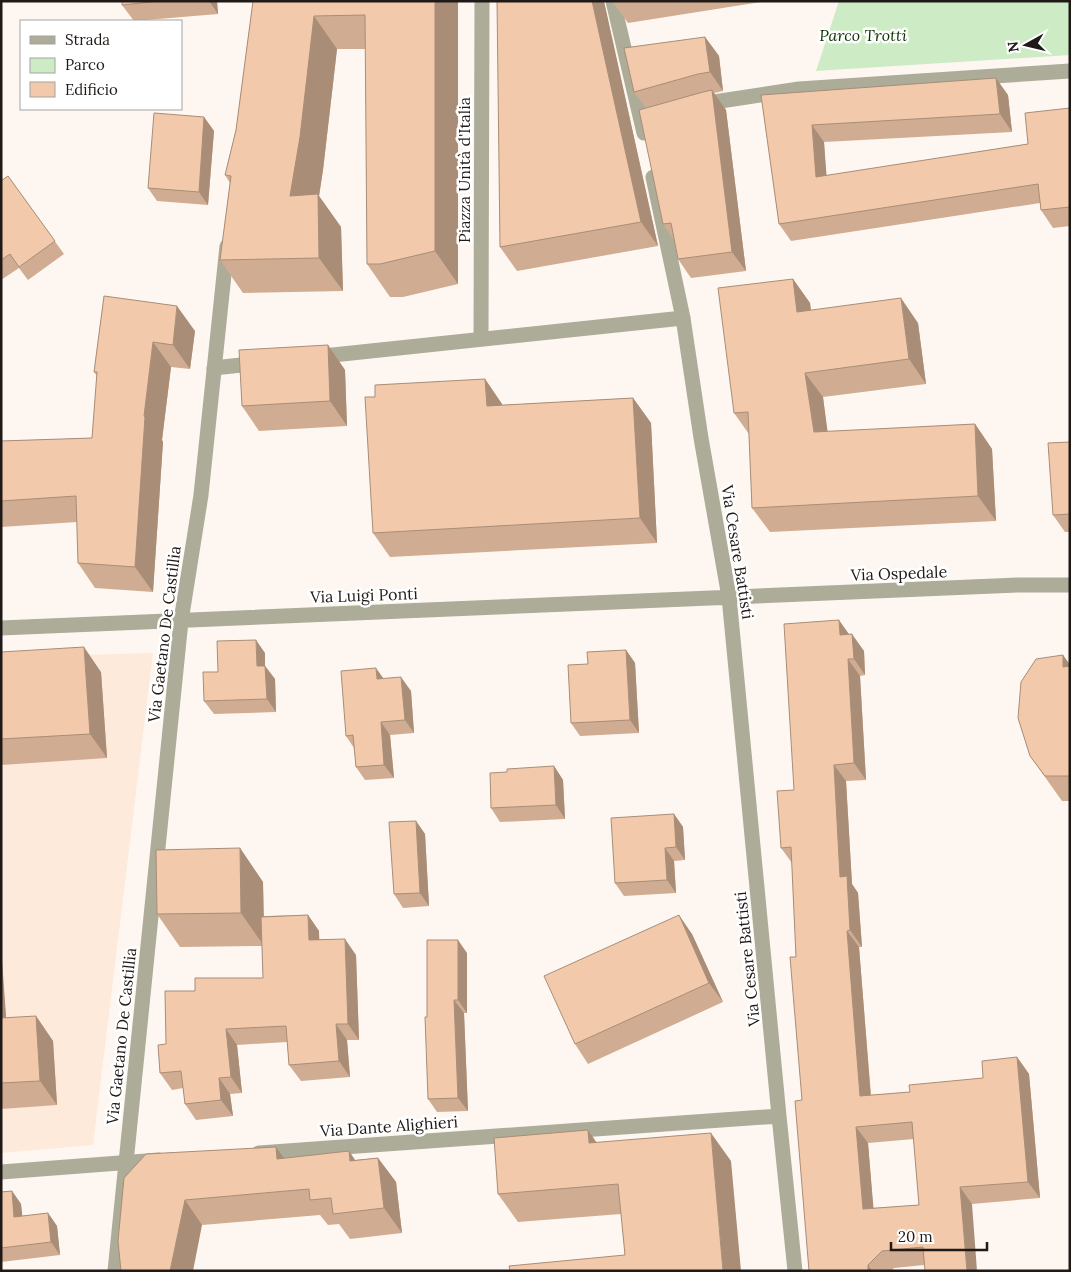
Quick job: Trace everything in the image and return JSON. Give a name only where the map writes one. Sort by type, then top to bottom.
[{"type":"street","name":"Piazza Unità d'Italia","points":[[481,339],[482,1]]},
{"type":"street","points":[[612,1],[646,142]]},
{"type":"street","points":[[687,110],[714,102],[799,89],[1070,71]]},
{"type":"street","points":[[641,123],[660,118]]},
{"type":"street","name":"Via Cesare Battisti","points":[[650,162],[683,318],[701,438],[729,597],[795,1271]]},
{"type":"street","name":"Via Gaetano De Castillia","points":[[115,1271],[180,621],[201,495],[229,231]]},
{"type":"street","points":[[303,358],[683,318]]},
{"type":"street","points":[[214,368],[273,361]]},
{"type":"street","name":"Via Ospedale","points":[[729,597],[1070,584]]},
{"type":"street","name":"Via Luigi Ponti","points":[[1,628],[729,597]]},
{"type":"street","name":"Via Dante Alighieri","points":[[244,1154],[779,1116]]},
{"type":"street","points":[[1,1172],[175,1159]]},
{"type":"shaded area","points":[[153,653],[93,1145],[1,1153],[1,657]]},
{"type":"green space","name":"Parco Trotti","points":[[839,1],[1070,1],[1070,55],[816,71]]},
{"type":"building","points":[[122,1],[160,1],[122,5]]},
{"type":"building","points":[[253,1],[435,1],[435,251],[380,264],[367,264],[365,15],[314,16],[300,137],[290,196],[318,194],[319,258],[220,260],[231,176],[225,175],[236,130]]},
{"type":"building","points":[[497,1],[592,1],[641,222],[500,247]]},
{"type":"building","points":[[705,37],[710,72],[634,92],[624,48]]},
{"type":"building","points":[[996,78],[1000,114],[812,125],[816,177],[1028,144],[1025,113],[1070,108],[1070,207],[1041,210],[1038,184],[779,224],[761,95]]},
{"type":"building","points":[[712,90],[732,252],[678,259],[671,223],[663,224],[639,110]]},
{"type":"building","points":[[154,113],[204,117],[199,192],[148,188]]},
{"type":"building","points":[[8,176],[55,241],[19,267],[10,254],[1,260],[1,181]]},
{"type":"building","points":[[793,279],[797,312],[901,298],[909,359],[805,373],[814,432],[975,424],[978,496],[752,508],[748,412],[734,413],[718,288]]},
{"type":"building","points":[[104,296],[177,306],[173,345],[153,342],[144,416],[135,567],[78,563],[76,496],[1,501],[1,441],[92,438],[97,372],[94,372]]},
{"type":"building","points":[[328,345],[330,401],[242,406],[239,350]]},
{"type":"building","points":[[485,379],[487,406],[633,398],[640,518],[373,533],[365,397],[375,397],[375,385]]},
{"type":"building","points":[[1070,442],[1070,514],[1053,515],[1048,443]]},
{"type":"building","points":[[839,620],[840,635],[852,634],[854,659],[848,659],[854,763],[834,765],[840,877],[847,876],[850,930],[847,931],[860,1096],[910,1092],[909,1085],[983,1078],[982,1061],[1017,1057],[1028,1182],[960,1187],[967,1271],[925,1271],[923,1247],[882,1251],[868,1265],[868,1271],[809,1271],[795,1101],[802,1100],[790,957],[796,957],[791,847],[781,848],[777,791],[794,790],[784,624]],"holes":[[[912,1122],[919,1205],[863,1209],[856,1127]]]},
{"type":"building","points":[[256,640],[257,666],[265,666],[267,699],[204,701],[203,672],[218,672],[217,641]]},
{"type":"building","points":[[84,647],[90,734],[1,739],[1,652]]},
{"type":"building","points":[[626,650],[630,720],[571,723],[568,665],[588,664],[587,652]]},
{"type":"building","points":[[1063,655],[1063,667],[1070,666],[1070,776],[1045,776],[1030,756],[1018,718],[1021,682],[1036,659]]},
{"type":"building","points":[[376,668],[377,679],[401,677],[405,720],[381,722],[384,765],[356,767],[353,735],[346,736],[341,671]]},
{"type":"building","points":[[554,766],[556,805],[491,808],[490,773],[507,772],[507,769]]},
{"type":"building","points":[[674,814],[676,847],[665,848],[667,880],[615,883],[611,818]]},
{"type":"building","points":[[416,821],[420,893],[394,894],[389,822]]},
{"type":"building","points":[[240,848],[241,913],[157,914],[156,850]]},
{"type":"building","points":[[308,915],[309,940],[345,939],[348,1024],[336,1024],[339,1061],[289,1065],[286,1026],[226,1029],[231,1077],[219,1078],[221,1100],[185,1104],[181,1071],[160,1073],[158,1045],[166,1044],[165,991],[195,991],[195,978],[263,978],[261,917]]},
{"type":"building","points":[[679,915],[709,983],[575,1044],[544,976]]},
{"type":"building","points":[[427,940],[458,940],[458,1000],[454,1000],[458,1098],[428,1099],[425,1017],[427,1017]]},
{"type":"building","points":[[36,1016],[40,1081],[1,1083],[1,1018]]},
{"type":"building","points":[[588,1130],[589,1143],[711,1133],[723,1271],[510,1271],[509,1266],[625,1255],[618,1184],[498,1194],[494,1138]]},
{"type":"building","points":[[276,1147],[277,1159],[349,1151],[350,1161],[378,1158],[384,1208],[333,1214],[331,1198],[310,1200],[309,1189],[185,1200],[170,1271],[121,1271],[118,1241],[124,1178],[146,1154]]},
{"type":"building","points":[[12,1191],[14,1217],[48,1213],[51,1242],[1,1248],[1,1192]]}]
